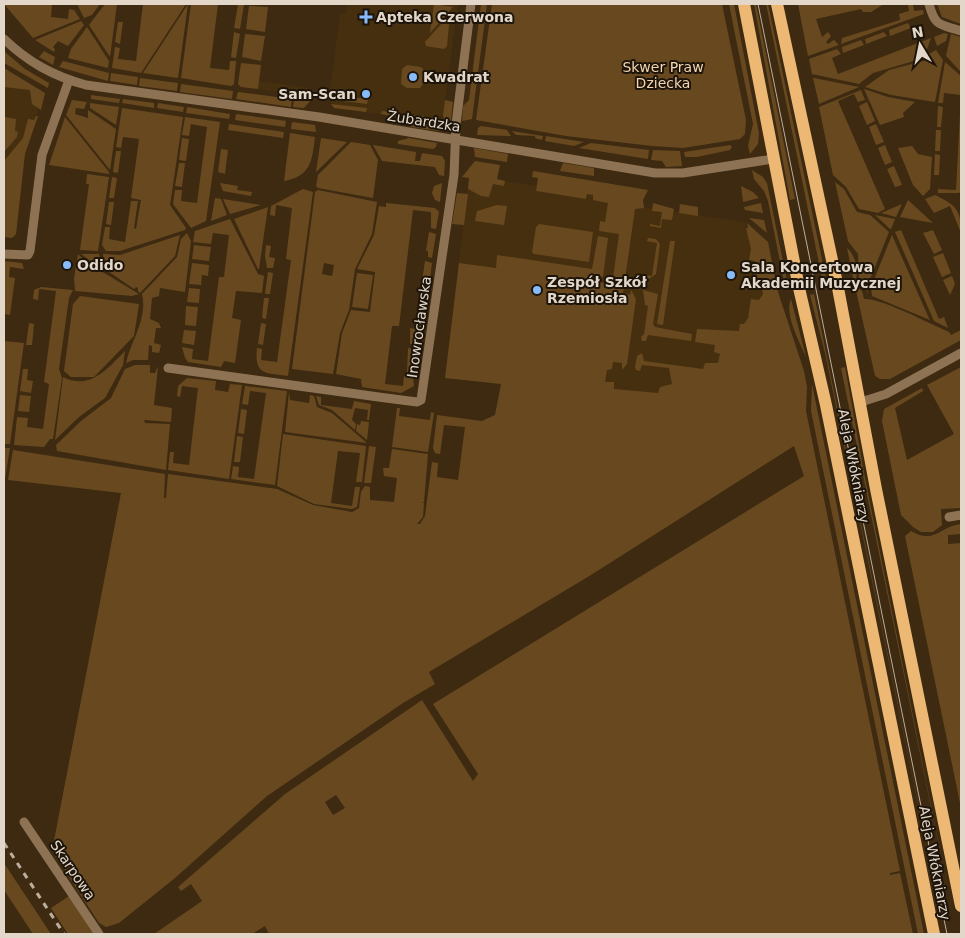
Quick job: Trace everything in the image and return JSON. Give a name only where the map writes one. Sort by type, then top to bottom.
[{"type":"main road","name":"Aleja Włókniarzy","points":[[744,4],[799,288],[830,424],[934,934]]},
{"type":"main road","name":"Aleja Włókniarzy","points":[[777,4],[861,402],[876,490],[961,906]]},
{"type":"street","name":"Inowrocławska","points":[[168,368],[417,402],[421,400],[454,175],[455,140],[471,4]]},
{"type":"street","points":[[929,4],[933,19],[937,23],[961,31]]},
{"type":"street","name":"Żubardzka","points":[[4,39],[37,66],[86,85],[319,118],[666,174],[773,159]]},
{"type":"street","points":[[4,254],[24,256],[30,252],[42,155],[69,80]]},
{"type":"street","points":[[861,402],[886,394],[961,353]]},
{"type":"street","points":[[949,517],[961,516]]},
{"type":"street","name":"Skarpowa","points":[[24,822],[99,934]]},
{"type":"shaded area","points":[[347,4],[458,4],[443,115],[437,118],[382,111],[381,114],[334,108],[329,99],[340,14],[346,14]]},
{"type":"shaded area","points":[[4,76],[44,95],[21,151],[4,232]]},
{"type":"shaded area","points":[[259,81],[310,88],[309,96],[258,89]]},
{"type":"shaded area","points":[[471,176],[536,186],[536,191],[586,199],[587,194],[593,195],[593,200],[745,222],[746,228],[751,229],[765,289],[754,345],[650,399],[445,378],[468,186]]},
{"type":"green space","points":[[4,4],[52,4],[51,17],[68,19],[69,9],[74,10],[80,19],[33,38]]},
{"type":"green space","points":[[77,4],[100,4],[92,15],[84,18]]},
{"type":"green space","points":[[105,4],[117,4],[110,57],[89,25]]},
{"type":"green space","points":[[143,4],[186,4],[141,73],[112,68],[115,47],[120,48],[118,59],[136,61]]},
{"type":"green space","points":[[188,4],[178,78],[143,73]]},
{"type":"green space","points":[[191,4],[218,4],[210,68],[229,70],[230,61],[236,61],[234,84],[231,86],[181,78]]},
{"type":"green space","points":[[238,4],[244,5],[240,29],[234,28]]},
{"type":"green space","points":[[434,4],[453,7],[430,33]]},
{"type":"green space","points":[[481,4],[487,4],[472,119],[462,121],[463,106],[469,100]]},
{"type":"green space","name":"Skwer Praw Dziecka","points":[[492,4],[722,4],[746,120],[745,134],[740,139],[683,148],[566,136],[476,120]]},
{"type":"green space","points":[[729,4],[734,4],[759,133],[758,144],[750,154],[748,146],[753,124]]},
{"type":"green space","points":[[754,4],[756,4],[795,199],[790,200]]},
{"type":"green space","points":[[766,4],[768,4],[826,278],[822,278]]},
{"type":"green space","points":[[798,4],[884,4],[871,12],[863,12],[861,9],[816,19],[822,37],[828,32],[831,36],[826,42],[828,44],[834,40],[839,45],[808,56]]},
{"type":"green space","points":[[913,4],[914,11],[923,10],[924,14],[841,44],[842,38],[900,20],[899,14],[909,11],[908,5]]},
{"type":"green space","points":[[937,4],[961,4],[961,24],[942,17]]},
{"type":"green space","points":[[249,6],[268,7],[265,32],[246,29]]},
{"type":"green space","points":[[450,14],[447,46],[444,49],[426,46],[425,42]]},
{"type":"green space","points":[[81,21],[84,25],[68,46],[58,41],[53,47],[55,49],[54,52],[35,40]]},
{"type":"green space","points":[[118,22],[123,22],[120,44],[115,42]]},
{"type":"green space","points":[[908,23],[911,28],[890,36],[889,30]]},
{"type":"green space","points":[[87,27],[109,61],[108,68],[68,58],[71,49]]},
{"type":"green space","points":[[234,32],[240,34],[236,58],[231,57]]},
{"type":"green space","points":[[884,32],[887,36],[866,44],[865,39]]},
{"type":"green space","points":[[944,33],[948,34],[946,41],[937,46],[934,37]]},
{"type":"green space","points":[[245,34],[265,36],[261,61],[242,57]]},
{"type":"green space","points":[[951,34],[961,37],[961,72],[946,56]]},
{"type":"green space","points":[[931,38],[924,58],[873,73],[859,84],[812,74],[809,59],[837,49],[841,54],[832,58],[838,74]]},
{"type":"green space","points":[[861,40],[864,45],[843,53],[842,47]]},
{"type":"green space","points":[[936,50],[943,60],[935,102],[891,95],[865,87],[889,70],[927,60],[929,54]]},
{"type":"green space","points":[[44,51],[55,57],[53,65],[39,57]]},
{"type":"green space","points":[[5,52],[25,69],[49,83],[48,88],[4,63]]},
{"type":"green space","points":[[63,61],[109,73],[108,81],[59,67]]},
{"type":"green space","points":[[945,62],[961,76],[961,95],[944,93],[943,103],[938,103]]},
{"type":"green space","points":[[241,63],[261,65],[258,89],[241,87],[238,84]]},
{"type":"green space","points":[[407,65],[421,67],[424,70],[423,84],[420,88],[407,88],[401,84],[402,69]]},
{"type":"green space","points":[[4,68],[45,93],[41,110],[32,104],[30,90],[4,87]]},
{"type":"green space","points":[[111,73],[138,77],[137,85],[110,81]]},
{"type":"green space","points":[[140,78],[178,83],[177,91],[139,86]]},
{"type":"green space","points":[[814,78],[859,87],[819,104]]},
{"type":"green space","points":[[181,84],[233,91],[232,99],[180,92]]},
{"type":"green space","points":[[864,89],[888,97],[915,102],[903,113],[904,117],[880,125]]},
{"type":"green space","points":[[861,90],[865,100],[858,102],[854,94],[838,101],[885,209],[878,213],[859,209],[846,187],[833,175],[819,107]]},
{"type":"green space","points":[[238,92],[292,99],[291,107],[236,99]]},
{"type":"green space","points":[[91,95],[120,99],[119,103],[91,99]]},
{"type":"green space","points":[[335,95],[368,99],[367,104],[335,100]]},
{"type":"green space","points":[[961,95],[961,191],[959,193],[938,193],[938,189],[956,190]]},
{"type":"green space","points":[[123,99],[154,103],[154,108],[122,103]]},
{"type":"green space","points":[[294,99],[310,101],[304,108],[293,107]]},
{"type":"green space","points":[[72,100],[87,102],[84,109],[76,108],[75,114],[88,118],[88,110],[116,129],[110,170],[66,115]]},
{"type":"green space","points":[[445,100],[453,102],[451,120],[444,119]]},
{"type":"green space","points":[[867,102],[875,121],[867,125],[859,106]]},
{"type":"green space","points":[[90,103],[119,107],[116,125],[90,108]]},
{"type":"green space","points":[[158,103],[184,107],[183,112],[157,108]]},
{"type":"green space","points":[[331,104],[367,108],[366,112],[334,108]]},
{"type":"green space","points":[[938,106],[943,107],[941,127],[937,127]]},
{"type":"green space","points":[[187,107],[230,114],[229,119],[186,113]]},
{"type":"green space","points":[[122,108],[183,117],[170,205],[186,228],[185,230],[120,251],[106,251],[102,245],[105,227],[110,227],[109,239],[125,242],[131,201],[138,201],[134,228],[136,229],[141,200],[131,198],[139,139],[123,137],[121,148],[116,147]]},
{"type":"green space","points":[[382,111],[437,118],[441,123],[439,131],[411,127],[405,118],[381,114]]},
{"type":"green space","points":[[236,114],[286,121],[285,127],[235,120]]},
{"type":"green space","points":[[38,116],[25,154],[16,234],[12,238],[4,237],[4,161],[23,138],[28,119],[34,120]]},
{"type":"green space","points":[[4,117],[16,119],[15,131],[18,132],[17,137],[4,152]]},
{"type":"green space","points":[[65,117],[109,172],[109,174],[49,165]]},
{"type":"green space","points":[[185,117],[220,122],[206,221],[191,228],[173,204],[175,190],[182,190],[181,201],[197,203],[207,127],[191,124],[189,136],[182,135]]},
{"type":"green space","points":[[292,122],[315,125],[316,132],[291,129]]},
{"type":"green space","points":[[229,124],[284,132],[283,138],[228,130]]},
{"type":"green space","points":[[876,124],[884,142],[876,145],[869,127]]},
{"type":"green space","points":[[481,126],[507,130],[511,136],[477,135],[478,128]]},
{"type":"green space","points":[[936,130],[941,130],[940,151],[935,151]]},
{"type":"green space","points":[[512,131],[543,136],[542,140],[535,138],[535,136],[516,135]]},
{"type":"green space","points":[[290,133],[315,137],[313,153],[305,171],[293,179],[284,181]]},
{"type":"green space","points":[[546,136],[584,142],[574,146],[545,141]]},
{"type":"green space","points":[[182,138],[189,139],[186,161],[179,160]]},
{"type":"green space","points":[[321,138],[347,142],[316,172]]},
{"type":"green space","points":[[409,138],[437,143],[436,147],[433,149],[398,144],[398,141]]},
{"type":"green space","points":[[351,142],[370,145],[378,160],[373,198],[318,188],[316,186],[318,175]]},
{"type":"green space","points":[[591,143],[649,150],[648,159],[579,148]]},
{"type":"green space","points":[[373,145],[416,152],[415,161],[420,161],[422,153],[442,156],[445,161],[444,176],[439,175],[435,167],[382,161]]},
{"type":"green space","points":[[730,145],[732,147],[730,150],[697,157],[685,157],[684,152]]},
{"type":"green space","points":[[885,145],[892,162],[885,165],[878,148]]},
{"type":"green space","points":[[912,146],[918,154],[932,157],[930,189],[923,196],[913,185],[898,148]]},
{"type":"green space","points":[[474,148],[508,154],[507,162],[475,157]]},
{"type":"green space","points":[[221,149],[228,150],[225,174],[218,172]]},
{"type":"green space","points":[[653,150],[680,151],[682,166],[666,167],[662,161],[651,160]]},
{"type":"green space","points":[[116,151],[121,151],[118,173],[113,172]]},
{"type":"green space","points":[[935,154],[940,155],[939,175],[934,175]]},
{"type":"green space","points":[[475,161],[500,165],[497,179],[505,181],[504,186],[493,184],[489,197],[481,196],[468,189],[469,178],[462,177]]},
{"type":"green space","points":[[179,163],[185,163],[182,187],[175,186]]},
{"type":"green space","points":[[563,163],[594,168],[594,176],[560,171]]},
{"type":"green space","points":[[894,166],[902,185],[895,187],[887,169]]},
{"type":"green space","points":[[752,170],[763,177],[767,183],[788,286],[785,287],[768,201],[764,191],[754,179]]},
{"type":"green space","points":[[533,171],[648,190],[643,200],[644,208],[635,209],[623,293],[630,295],[631,290],[636,299],[627,364],[622,370],[622,363],[613,362],[612,369],[607,370],[605,382],[614,382],[614,389],[658,393],[660,387],[672,384],[669,368],[642,365],[640,371],[636,370],[637,356],[642,353],[644,361],[703,369],[705,363],[718,363],[720,354],[714,352],[715,345],[695,342],[697,329],[739,331],[740,324],[744,324],[748,318],[751,299],[759,300],[763,294],[762,289],[753,287],[757,272],[755,261],[749,260],[751,249],[746,228],[748,228],[747,223],[768,242],[778,292],[804,371],[807,387],[806,411],[900,871],[890,873],[890,875],[900,873],[913,934],[269,934],[265,926],[252,934],[154,934],[202,901],[191,884],[181,891],[178,887],[285,794],[422,700],[473,781],[478,774],[433,704],[804,476],[794,446],[591,575],[429,672],[435,684],[403,703],[267,796],[175,878],[119,923],[106,927],[99,923],[52,851],[121,493],[8,480],[13,450],[165,474],[164,498],[166,498],[168,474],[277,489],[313,505],[352,512],[359,508],[361,492],[365,486],[370,487],[370,500],[394,502],[397,478],[384,476],[383,468],[389,468],[392,449],[428,454],[424,502],[422,503],[424,503],[423,517],[417,524],[420,524],[425,516],[432,462],[438,463],[437,477],[458,480],[465,427],[444,425],[440,454],[435,453],[433,448],[437,415],[482,421],[495,415],[501,384],[445,378],[459,263],[496,268],[497,255],[592,269],[598,236],[608,238],[603,277],[600,276],[599,282],[609,284],[610,278],[613,278],[619,234],[599,231],[600,221],[605,222],[608,203],[593,200],[593,195],[587,194],[586,199],[536,191],[538,178],[532,177]],"holes":[[[336,795],[345,808],[333,815],[325,802]]]},
{"type":"green space","points":[[87,174],[109,177],[98,251],[80,250],[89,184],[86,184]]},
{"type":"green space","points":[[112,177],[117,178],[114,198],[109,198]]},
{"type":"green space","points":[[835,182],[844,189],[857,212],[870,215],[889,232],[867,287],[868,295],[865,285],[859,281],[858,254],[848,241]]},
{"type":"green space","points":[[220,183],[238,186],[237,190],[252,192],[251,196],[223,191]]},
{"type":"green space","points":[[442,183],[440,202],[435,200],[432,193],[434,186]]},
{"type":"green space","points":[[741,186],[753,192],[759,198],[743,202]]},
{"type":"green space","points":[[303,189],[313,192],[288,376],[263,371],[257,364],[257,348],[262,349],[261,360],[277,362],[291,260],[286,259],[292,208],[276,205],[275,216],[270,215],[271,206]]},
{"type":"green space","points":[[318,190],[377,202],[372,234],[355,269],[349,310],[340,333],[333,374],[292,369],[315,192]],"holes":[[[324,263],[334,265],[332,276],[322,274]]]},
{"type":"green space","points":[[457,193],[468,194],[464,225],[452,224]]},
{"type":"green space","points":[[935,195],[956,208],[960,218],[961,233],[950,206],[934,213],[925,199]]},
{"type":"green space","points":[[215,198],[221,199],[227,215],[211,221]]},
{"type":"green space","points":[[223,199],[261,205],[230,214]]},
{"type":"green space","points":[[908,200],[933,223],[900,217]]},
{"type":"green space","points":[[109,202],[114,202],[111,225],[106,224]]},
{"type":"green space","points":[[386,203],[435,208],[439,212],[436,229],[431,228],[431,212],[413,210],[399,326],[392,326],[385,384],[403,386],[404,376],[413,377],[414,386],[401,393],[362,387],[361,379],[336,374],[342,333],[351,310],[370,312],[375,272],[357,269],[374,235],[379,206],[386,207]]},
{"type":"green space","points":[[653,203],[674,209],[672,220],[662,219],[661,228],[650,226],[650,224],[660,226],[662,212],[652,211]]},
{"type":"green space","points":[[761,203],[763,213],[745,210],[744,207]]},
{"type":"green space","points":[[680,204],[698,207],[698,216],[679,213]]},
{"type":"green space","points":[[902,204],[896,217],[881,213]]},
{"type":"green space","points":[[497,205],[507,206],[504,225],[475,221],[477,211]]},
{"type":"green space","points":[[268,207],[259,269],[258,269],[234,219]]},
{"type":"green space","points":[[875,215],[895,219],[891,229],[890,229]]},
{"type":"green space","points":[[749,218],[764,220],[767,233]]},
{"type":"green space","points":[[230,219],[258,274],[264,276],[262,293],[236,291],[232,318],[241,320],[235,363],[224,361],[221,367],[188,362],[182,347],[193,349],[192,359],[208,361],[219,277],[224,277],[229,235],[213,233],[211,244],[193,242],[195,231]]},
{"type":"green space","points":[[539,224],[593,232],[589,262],[534,254],[532,252],[536,227]]},
{"type":"green space","points":[[901,230],[939,319],[944,317],[948,328],[934,321],[895,232]]},
{"type":"green space","points":[[933,230],[942,250],[934,254],[923,233]]},
{"type":"green space","points":[[429,232],[436,234],[432,258],[428,257],[428,251],[426,251]]},
{"type":"green space","points":[[187,233],[191,241],[185,292],[160,288],[159,296],[152,298],[150,319],[159,323],[161,328],[156,328],[154,343],[161,345],[159,353],[152,352],[152,346],[149,345],[148,360],[133,360],[126,363],[141,321],[143,312],[142,294],[177,257],[181,239]]},
{"type":"green space","points":[[180,235],[175,256],[140,293],[138,288],[134,289],[105,269],[103,254],[120,255]]},
{"type":"green space","points":[[892,235],[930,320],[872,296],[871,287]]},
{"type":"green space","points":[[648,238],[656,239],[660,244],[656,274],[649,279],[642,277],[642,274],[652,276],[657,243],[647,241]]},
{"type":"green space","points":[[670,241],[675,241],[663,325],[657,324]]},
{"type":"green space","points":[[194,245],[211,247],[209,261],[192,259]]},
{"type":"green space","points":[[266,245],[271,246],[269,257],[275,258],[273,268],[267,268]]},
{"type":"green space","points":[[847,248],[856,262],[856,280],[853,278]]},
{"type":"green space","points":[[943,253],[951,273],[942,277],[933,257]]},
{"type":"green space","points":[[78,254],[86,262],[139,294],[132,296],[75,291],[74,278]]},
{"type":"green space","points":[[81,254],[99,254],[102,269]]},
{"type":"green space","points":[[4,261],[22,263],[24,269],[10,267],[9,277],[15,278],[10,315],[4,314]]},
{"type":"green space","points":[[425,261],[432,263],[429,287],[424,286],[425,281],[422,281]]},
{"type":"green space","points":[[192,263],[209,265],[208,276],[202,275],[201,285],[189,284]]},
{"type":"green space","points":[[268,272],[273,273],[270,294],[265,294]]},
{"type":"green space","points":[[357,273],[373,275],[368,309],[352,307]]},
{"type":"green space","points":[[952,276],[955,284],[950,295],[943,280]]},
{"type":"green space","points":[[855,286],[862,291],[864,299],[894,307],[949,332],[951,335],[961,330],[961,340],[890,379],[880,379],[875,376]]},
{"type":"green space","points":[[41,287],[73,290],[69,298],[59,369],[62,378],[53,439],[50,439],[44,447],[14,445],[17,417],[28,418],[27,427],[43,429],[49,384],[44,382],[56,291],[39,289],[38,300],[33,299],[34,290]]},
{"type":"green space","points":[[189,288],[200,289],[199,303],[187,302]]},
{"type":"green space","points":[[643,290],[658,294],[653,324],[655,327],[692,334],[691,341],[648,335],[646,341],[642,341],[641,337],[644,334],[648,306],[645,305]]},
{"type":"green space","points":[[421,291],[429,292],[425,316],[420,315],[421,310],[419,309]]},
{"type":"green space","points":[[814,294],[945,934],[825,353],[810,295]]},
{"type":"green space","points":[[80,296],[139,304],[134,336],[94,377],[71,377],[64,371],[73,304]]},
{"type":"green space","points":[[264,298],[269,298],[266,319],[262,318]]},
{"type":"green space","points":[[791,299],[806,357],[791,320],[789,305]]},
{"type":"green space","points":[[186,306],[198,307],[196,326],[185,325]]},
{"type":"green space","points":[[418,319],[425,321],[419,343],[410,344],[410,328],[416,329]]},
{"type":"green space","points":[[29,323],[34,324],[32,345],[26,345]]},
{"type":"green space","points":[[261,323],[266,324],[263,345],[258,344]]},
{"type":"green space","points":[[184,330],[196,331],[194,345],[182,343]]},
{"type":"green space","points":[[4,341],[24,343],[10,444],[4,444]]},
{"type":"green space","points":[[408,348],[418,350],[414,373],[407,373]]},
{"type":"green space","points":[[125,351],[123,365],[105,398],[79,417],[55,440],[63,377],[73,381],[82,381],[98,376]]},
{"type":"green space","points":[[135,365],[150,365],[150,373],[155,373],[158,366],[154,405],[172,408],[171,422],[144,420],[145,423],[170,424],[166,470],[57,451],[56,445],[81,421],[111,398],[125,369]]},
{"type":"green space","points":[[845,367],[865,478],[957,934],[841,368]]},
{"type":"green space","points":[[961,367],[961,508],[941,509],[942,525],[933,532],[921,532],[901,515],[882,421],[884,409],[922,388],[923,391],[895,408],[907,460],[954,434],[927,385]]},
{"type":"green space","points":[[23,369],[28,369],[27,380],[33,381],[31,393],[20,391]]},
{"type":"green space","points":[[187,378],[216,381],[215,390],[228,392],[230,384],[242,385],[229,479],[168,470],[170,452],[174,452],[173,463],[189,465],[198,388],[182,386],[180,397],[177,396],[178,386]]},
{"type":"green space","points":[[812,384],[924,934],[918,934],[811,411]]},
{"type":"green space","points":[[245,386],[287,391],[275,485],[231,479],[233,466],[239,467],[238,477],[254,479],[266,393],[250,391],[248,405],[242,404]]},
{"type":"green space","points":[[289,392],[290,400],[309,403],[310,395],[314,396],[317,407],[332,413],[367,443],[285,432]]},
{"type":"green space","points":[[20,395],[31,396],[29,412],[18,411]]},
{"type":"green space","points":[[316,396],[321,397],[321,405],[352,409],[354,401],[371,404],[369,420],[367,420],[368,410],[355,408],[352,420],[356,424],[355,430],[332,410],[319,405]]},
{"type":"green space","points":[[397,408],[400,408],[399,416],[430,420],[431,412],[434,413],[428,452],[392,447]]},
{"type":"green space","points":[[241,409],[247,410],[244,434],[238,433]]},
{"type":"green space","points":[[361,421],[369,422],[367,440],[356,431],[357,424],[360,425]]},
{"type":"green space","points":[[283,434],[366,446],[362,482],[356,482],[360,453],[338,451],[331,503],[352,506],[355,487],[360,487],[357,507],[352,509],[314,504],[277,486]]},
{"type":"green space","points":[[237,436],[243,437],[240,462],[234,462]]},
{"type":"green space","points":[[369,446],[376,447],[371,483],[364,483]]},
{"type":"green space","points":[[4,448],[10,448],[5,479],[4,479]]},
{"type":"green space","points":[[961,524],[961,534],[948,535],[948,544],[961,543],[961,808],[905,536],[911,531],[926,536],[937,534],[954,525]]},
{"type":"green space","points":[[4,863],[51,934],[33,934],[4,890]]},
{"type":"green space","points":[[69,896],[94,934],[68,934],[51,908]]},
{"type":"tram line","points":[[758,4],[947,934]]},
{"type":"railway","points":[[4,843],[64,934]]},
{"type":"place","name":"Apteka Czerwona","points":[[366,17]]},
{"type":"place","name":"Kwadrat","points":[[413,77]]},
{"type":"place","name":"Sam-Scan","points":[[366,94]]},
{"type":"place","name":"Odido","points":[[67,265]]},
{"type":"place","name":"Sala Koncertowa Akademii Muzycznej","points":[[731,275]]},
{"type":"place","name":"Zespół Szkół Rzemiosła","points":[[537,290]]}]
